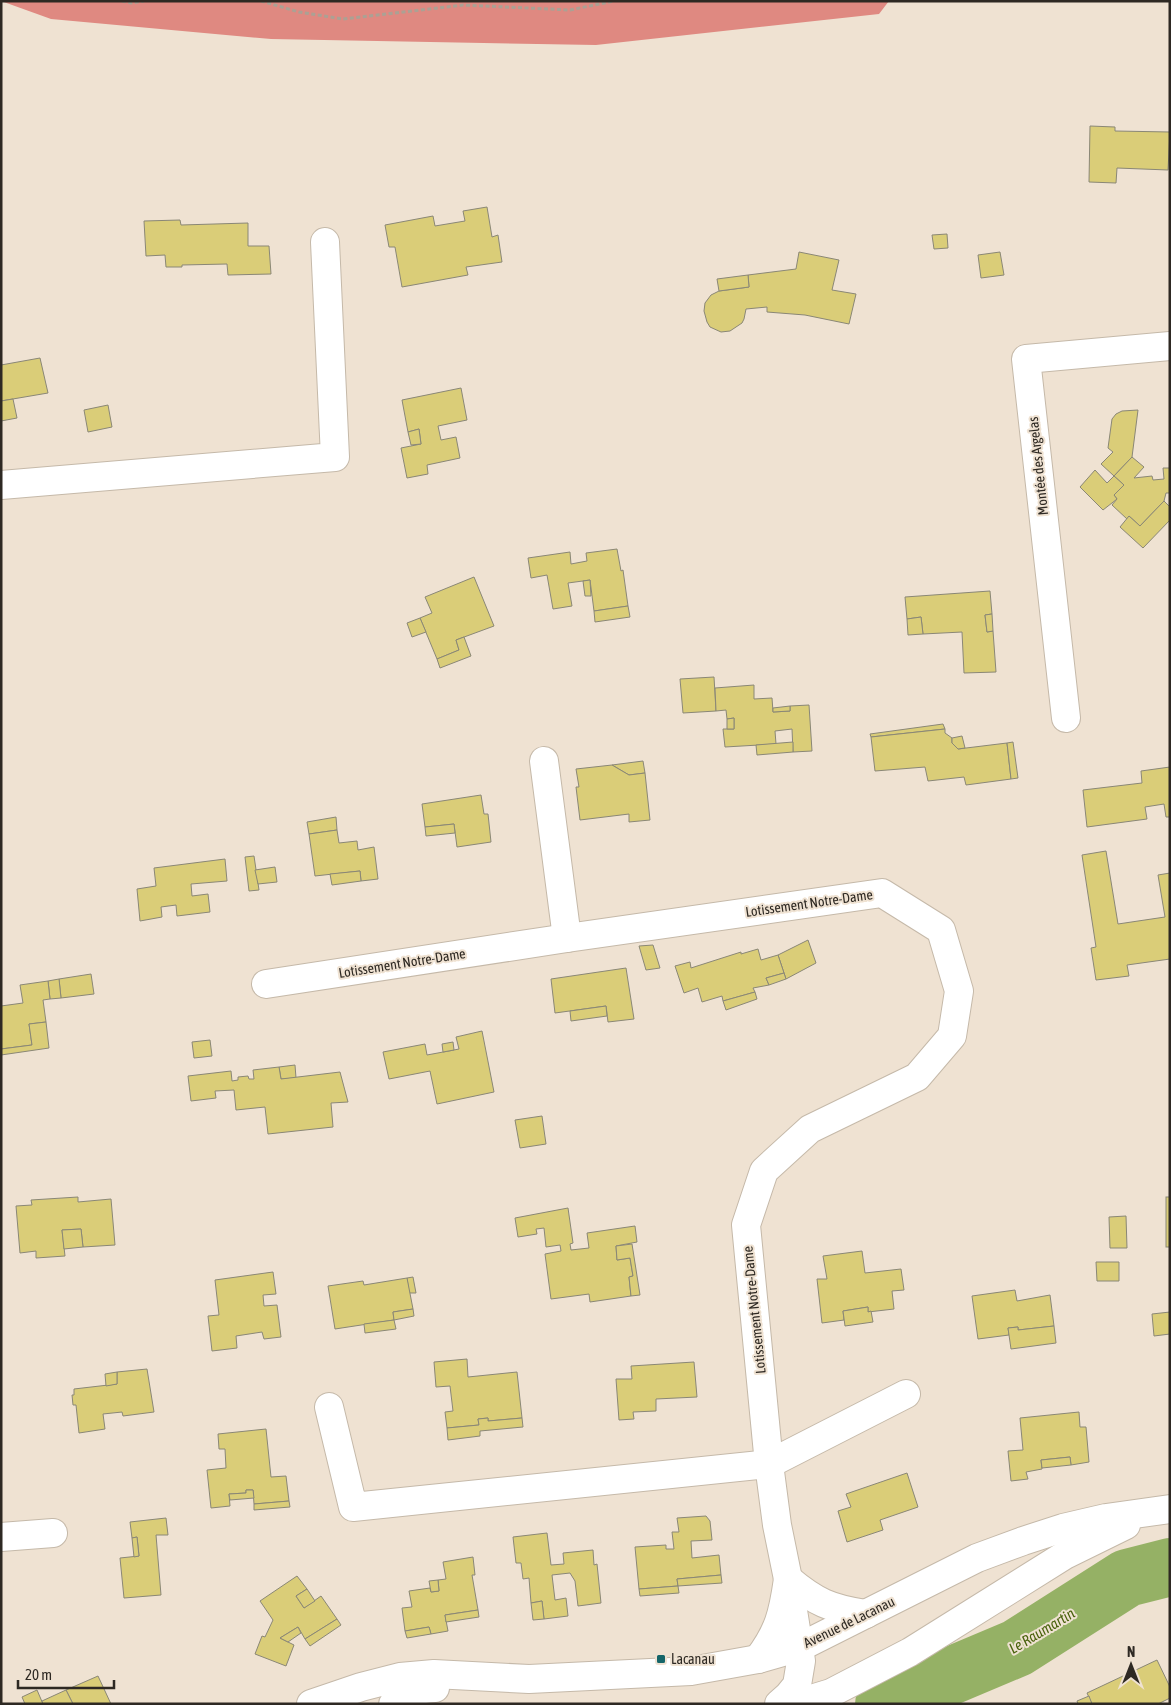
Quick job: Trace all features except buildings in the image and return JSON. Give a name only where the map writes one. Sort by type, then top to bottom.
[{"type":"street","points":[[1,485],[335,457],[324,242]]},
{"type":"street","name":"Montée des Argelas","points":[[1066,718],[1026,359],[1170,346]]},
{"type":"street","points":[[544,761],[567,938]]},
{"type":"street","name":"Lotissement Notre-Dame","points":[[266,984],[567,938],[882,893],[941,930],[959,991],[952,1036],[917,1077],[810,1130],[764,1170],[746,1225],[769,1464],[777,1525],[801,1661],[797,1685],[779,1704]]},
{"type":"street","points":[[329,1406],[353,1507],[769,1464],[906,1394]]},
{"type":"street","name":"Avenue de Lacanau","points":[[393,1704],[404,1695],[419,1689],[529,1679],[691,1671],[758,1659],[800,1647],[977,1558],[1023,1541],[1080,1524],[1163,1510]]},
{"type":"street","name":"Avenue de Lacanau","points":[[795,1704],[831,1693],[910,1652],[1064,1555],[1163,1510]]},
{"type":"street","points":[[1,1537],[53,1533]]},
{"type":"street","points":[[788,1579],[807,1595],[824,1604],[843,1611],[866,1614]]},
{"type":"street","name":"Lotissement Notre-Dame","points":[[758,1659],[772,1640],[784,1610],[788,1579]]},
{"type":"street","name":"Avenue de Lacanau","points":[[311,1704],[361,1687],[400,1677],[434,1674],[529,1679]]},
{"type":"path","points":[[122,1],[131,3],[144,1]]},
{"type":"path","points":[[261,1],[299,12],[343,19],[463,5],[570,10],[614,1]]},
{"type":"shaded area","points":[[1,1],[889,1],[879,14],[596,45],[271,39],[51,19]]},
{"type":"waterway","name":"Le Raumartin","points":[[884,1704],[1017,1648],[1127,1578],[1170,1567]]},
{"type":"place","name":"Lacanau","points":[[661,1659]]}]
